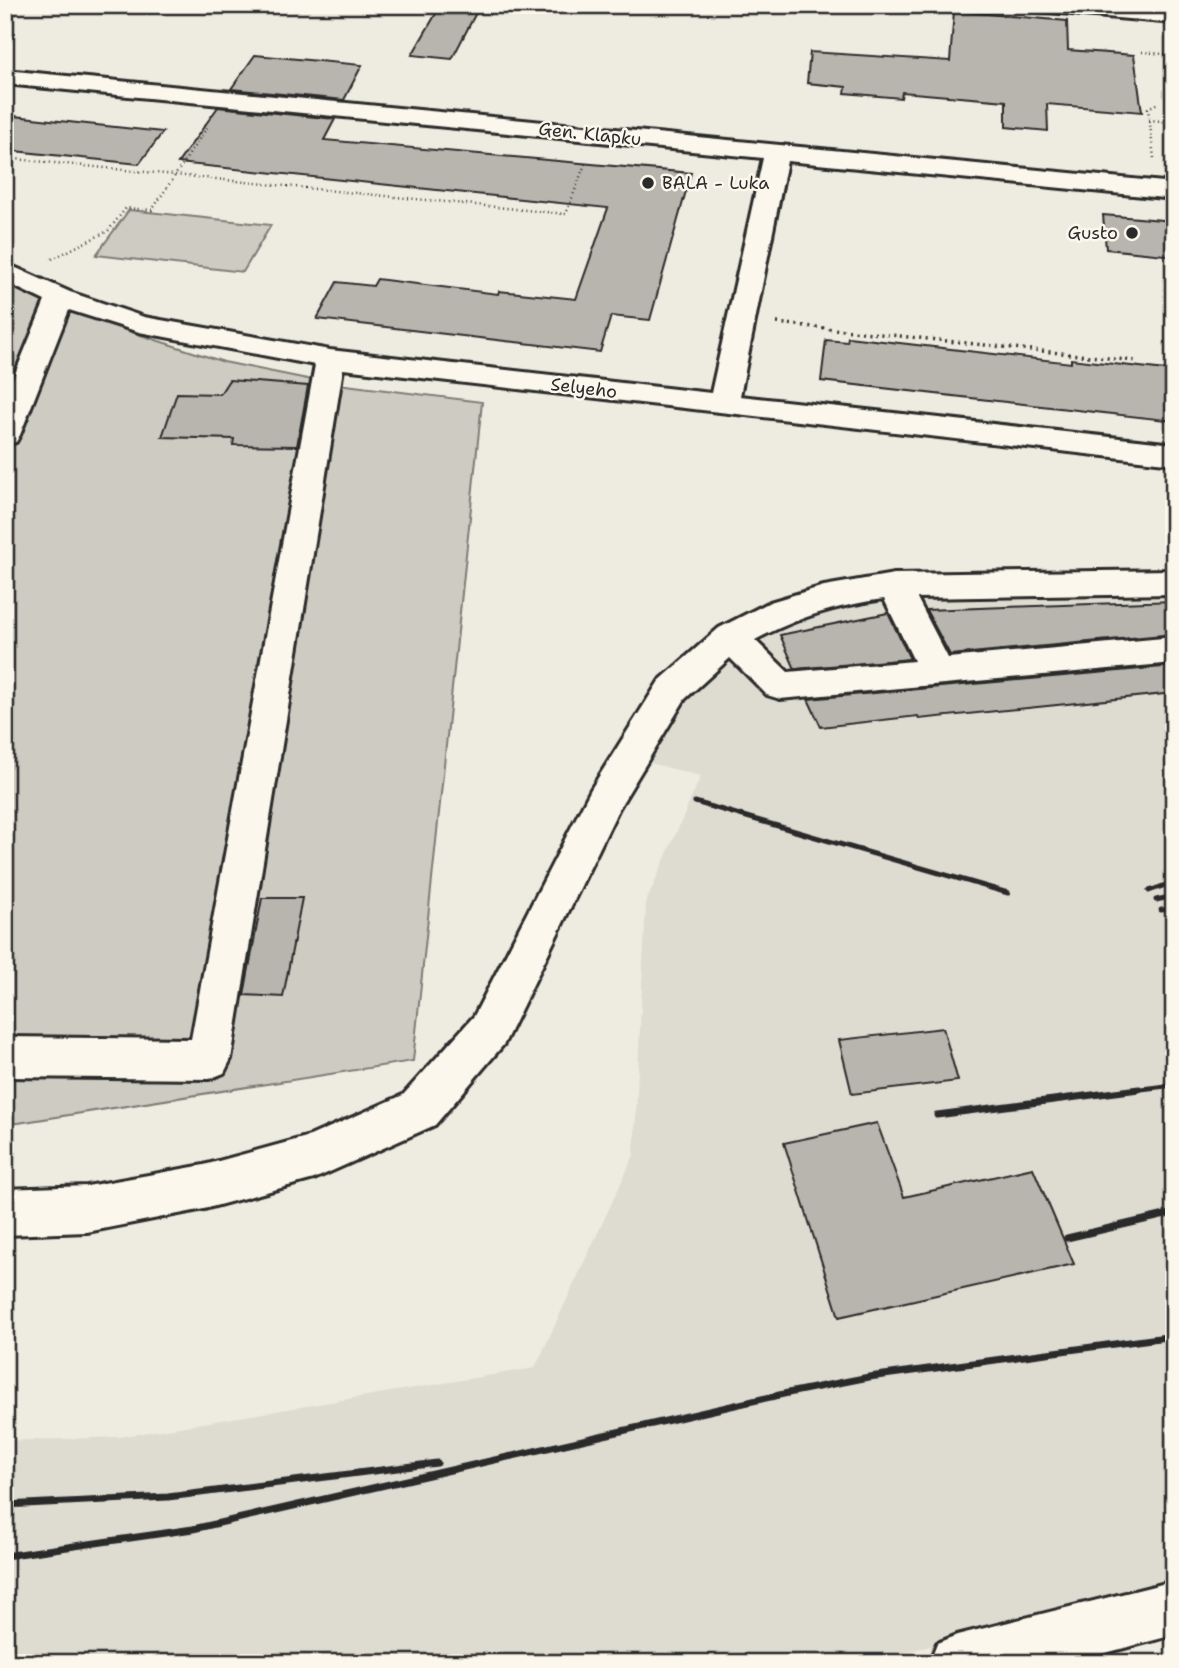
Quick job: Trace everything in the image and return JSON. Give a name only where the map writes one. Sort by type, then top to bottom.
[{"type":"street","points":[[1038,5],[1174,17]]},
{"type":"street","name":"Gen. Klapku","points":[[5,77],[1174,191]]},
{"type":"street","points":[[723,404],[776,152]]},
{"type":"street","name":"Selyeho","points":[[11,274],[60,298],[139,324],[330,359],[1174,454]]},
{"type":"street","points":[[5,435],[60,298]]},
{"type":"street","points":[[5,1057],[209,1059],[330,359]]},
{"type":"street","points":[[5,1212],[87,1209],[204,1187],[314,1157],[419,1110],[489,1030],[604,800],[672,690],[731,638],[782,611],[836,594],[894,586],[1174,582]]},
{"type":"street","points":[[894,586],[937,671]]},
{"type":"street","points":[[731,638],[780,686],[1174,650]]},
{"type":"street","points":[[957,1663],[1174,1608]]},
{"type":"path","points":[[1142,52],[1174,55]]},
{"type":"path","points":[[1155,167],[1148,108],[1158,103]]},
{"type":"path","points":[[11,274],[108,231],[126,208],[152,210],[213,119]]},
{"type":"path","points":[[1149,120],[1174,122]]},
{"type":"path","points":[[5,158],[172,177],[566,214],[588,157]]},
{"type":"path","points":[[742,319],[1136,361]]},
{"type":"shaded area","points":[[129,210],[271,225],[243,272],[96,255]]},
{"type":"shaded area","points":[[5,284],[60,309],[224,362],[322,382],[482,402],[413,1061],[5,1125]]},
{"type":"shaded area","points":[[1174,589],[1174,1585],[862,1663],[5,1663],[5,1441],[119,1437],[535,1368],[634,1155],[646,902],[701,776],[646,762],[680,694],[778,623],[866,595]]},
{"type":"building","points":[[441,5],[480,5],[452,59],[412,55]]},
{"type":"building","points":[[954,11],[1067,21],[1068,50],[1134,55],[1142,112],[1047,104],[1048,131],[1006,127],[1006,101],[902,92],[901,98],[845,93],[846,87],[807,83],[810,52],[950,61]]},
{"type":"building","points":[[255,55],[362,65],[344,100],[231,89]]},
{"type":"building","points":[[218,107],[335,119],[324,140],[691,173],[650,320],[611,316],[600,352],[317,319],[337,282],[373,286],[377,279],[498,294],[499,291],[576,299],[608,208],[178,163]]},
{"type":"building","points":[[5,115],[163,132],[139,164],[5,150]]},
{"type":"building","points":[[1103,215],[1174,221],[1174,256],[1106,249]]},
{"type":"building","points":[[848,337],[1071,363],[1071,359],[1174,371],[1174,421],[821,381],[826,340],[847,342]]},
{"type":"building","points":[[229,380],[308,386],[297,446],[233,445],[234,439],[162,437],[177,393],[220,394]]},
{"type":"building","points":[[1174,601],[1174,634],[950,655],[926,610]]},
{"type":"building","points":[[888,613],[910,659],[795,669],[780,635]]},
{"type":"building","points":[[1174,666],[1174,693],[919,719],[918,716],[821,727],[808,699]]},
{"type":"building","points":[[262,898],[302,898],[283,997],[244,995]]},
{"type":"building","points":[[943,1028],[958,1081],[852,1094],[839,1040]]},
{"type":"building","points":[[877,1123],[904,1197],[1033,1168],[1074,1264],[839,1317],[784,1143]]},
{"type":"railway","points":[[695,802],[1008,893]]},
{"type":"railway","points":[[1149,891],[1174,882]]},
{"type":"railway","points":[[1156,900],[1174,896]]},
{"type":"railway","points":[[1161,910],[1174,909]]},
{"type":"railway","points":[[1125,1091],[1174,1085]]},
{"type":"railway","points":[[937,1115],[1139,1089]]},
{"type":"railway","points":[[1067,1238],[1174,1213]]},
{"type":"railway","points":[[5,1556],[193,1529],[788,1393],[869,1377],[1174,1336]]},
{"type":"railway","points":[[5,1505],[168,1497],[437,1463]]},
{"type":"place","name":"BALA - Luka","points":[[648,183]]},
{"type":"place","name":"Gusto","points":[[1132,233]]}]
